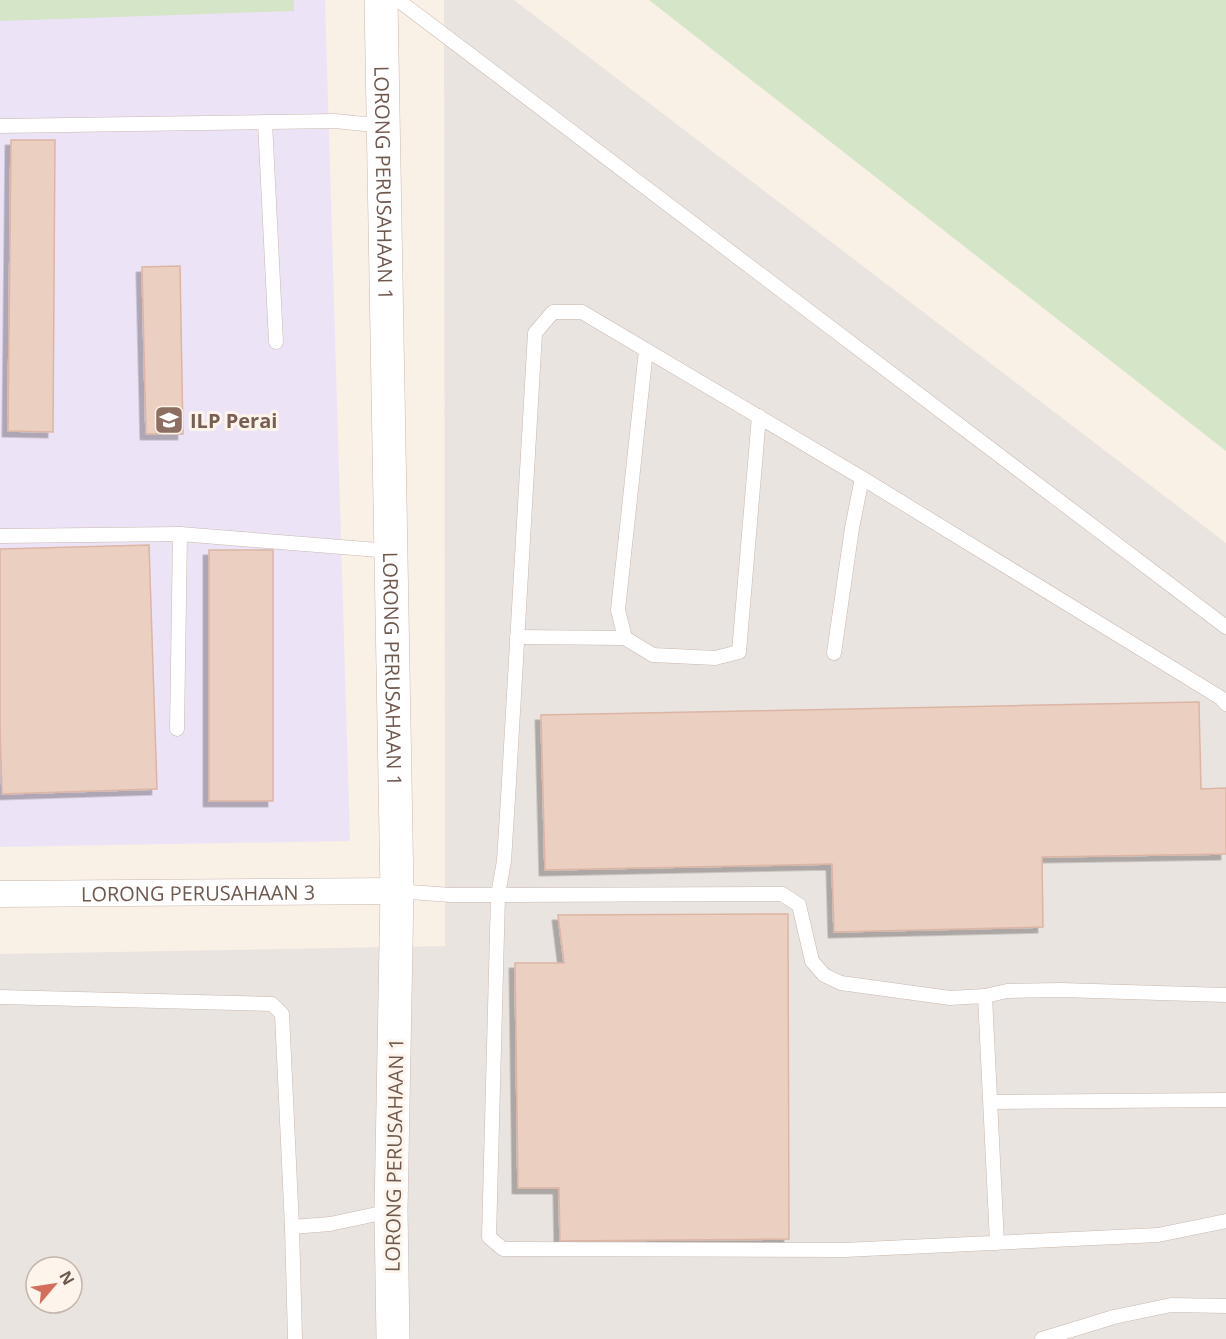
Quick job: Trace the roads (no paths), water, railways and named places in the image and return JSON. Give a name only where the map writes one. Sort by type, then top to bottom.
[{"type":"street","name":"LORONG PERUSAHAAN 1","points":[[381,0],[397,891],[391,1210],[393,1339]]},
{"type":"street","name":"LORONG PERUSAHAAN 3","points":[[0,894],[397,891]]},
{"type":"lane","points":[[398,0],[1226,627]]},
{"type":"lane","points":[[0,126],[335,121],[384,126]]},
{"type":"lane","points":[[265,122],[276,342]]},
{"type":"lane","points":[[1226,704],[1221,698],[1134,643],[759,416],[582,312],[553,312],[535,333],[504,861],[498,895],[489,1237],[504,1249],[844,1250],[1158,1235],[1226,1221]]},
{"type":"lane","points":[[625,638],[618,610],[646,350]]},
{"type":"lane","points":[[517,637],[625,638],[653,655],[715,658],[739,652],[759,416]]},
{"type":"lane","points":[[834,653],[852,528],[862,478]]},
{"type":"lane","points":[[0,537],[180,534],[391,551]]},
{"type":"lane","points":[[177,729],[180,534]]},
{"type":"lane","points":[[397,891],[450,895],[782,894],[799,905],[812,961],[824,975],[841,983],[939,997],[985,996],[1007,991],[1061,990],[1226,994]]},
{"type":"lane","points":[[985,996],[997,1243]]},
{"type":"lane","points":[[0,997],[273,1004],[282,1014],[295,1339]]},
{"type":"lane","points":[[991,1102],[1226,1100]]},
{"type":"lane","points":[[292,1227],[330,1224],[391,1210]]},
{"type":"lane","points":[[1042,1339],[1114,1317],[1171,1305],[1226,1306]]},
{"type":"place","name":"ILP Perai","points":[[169,420]]}]
